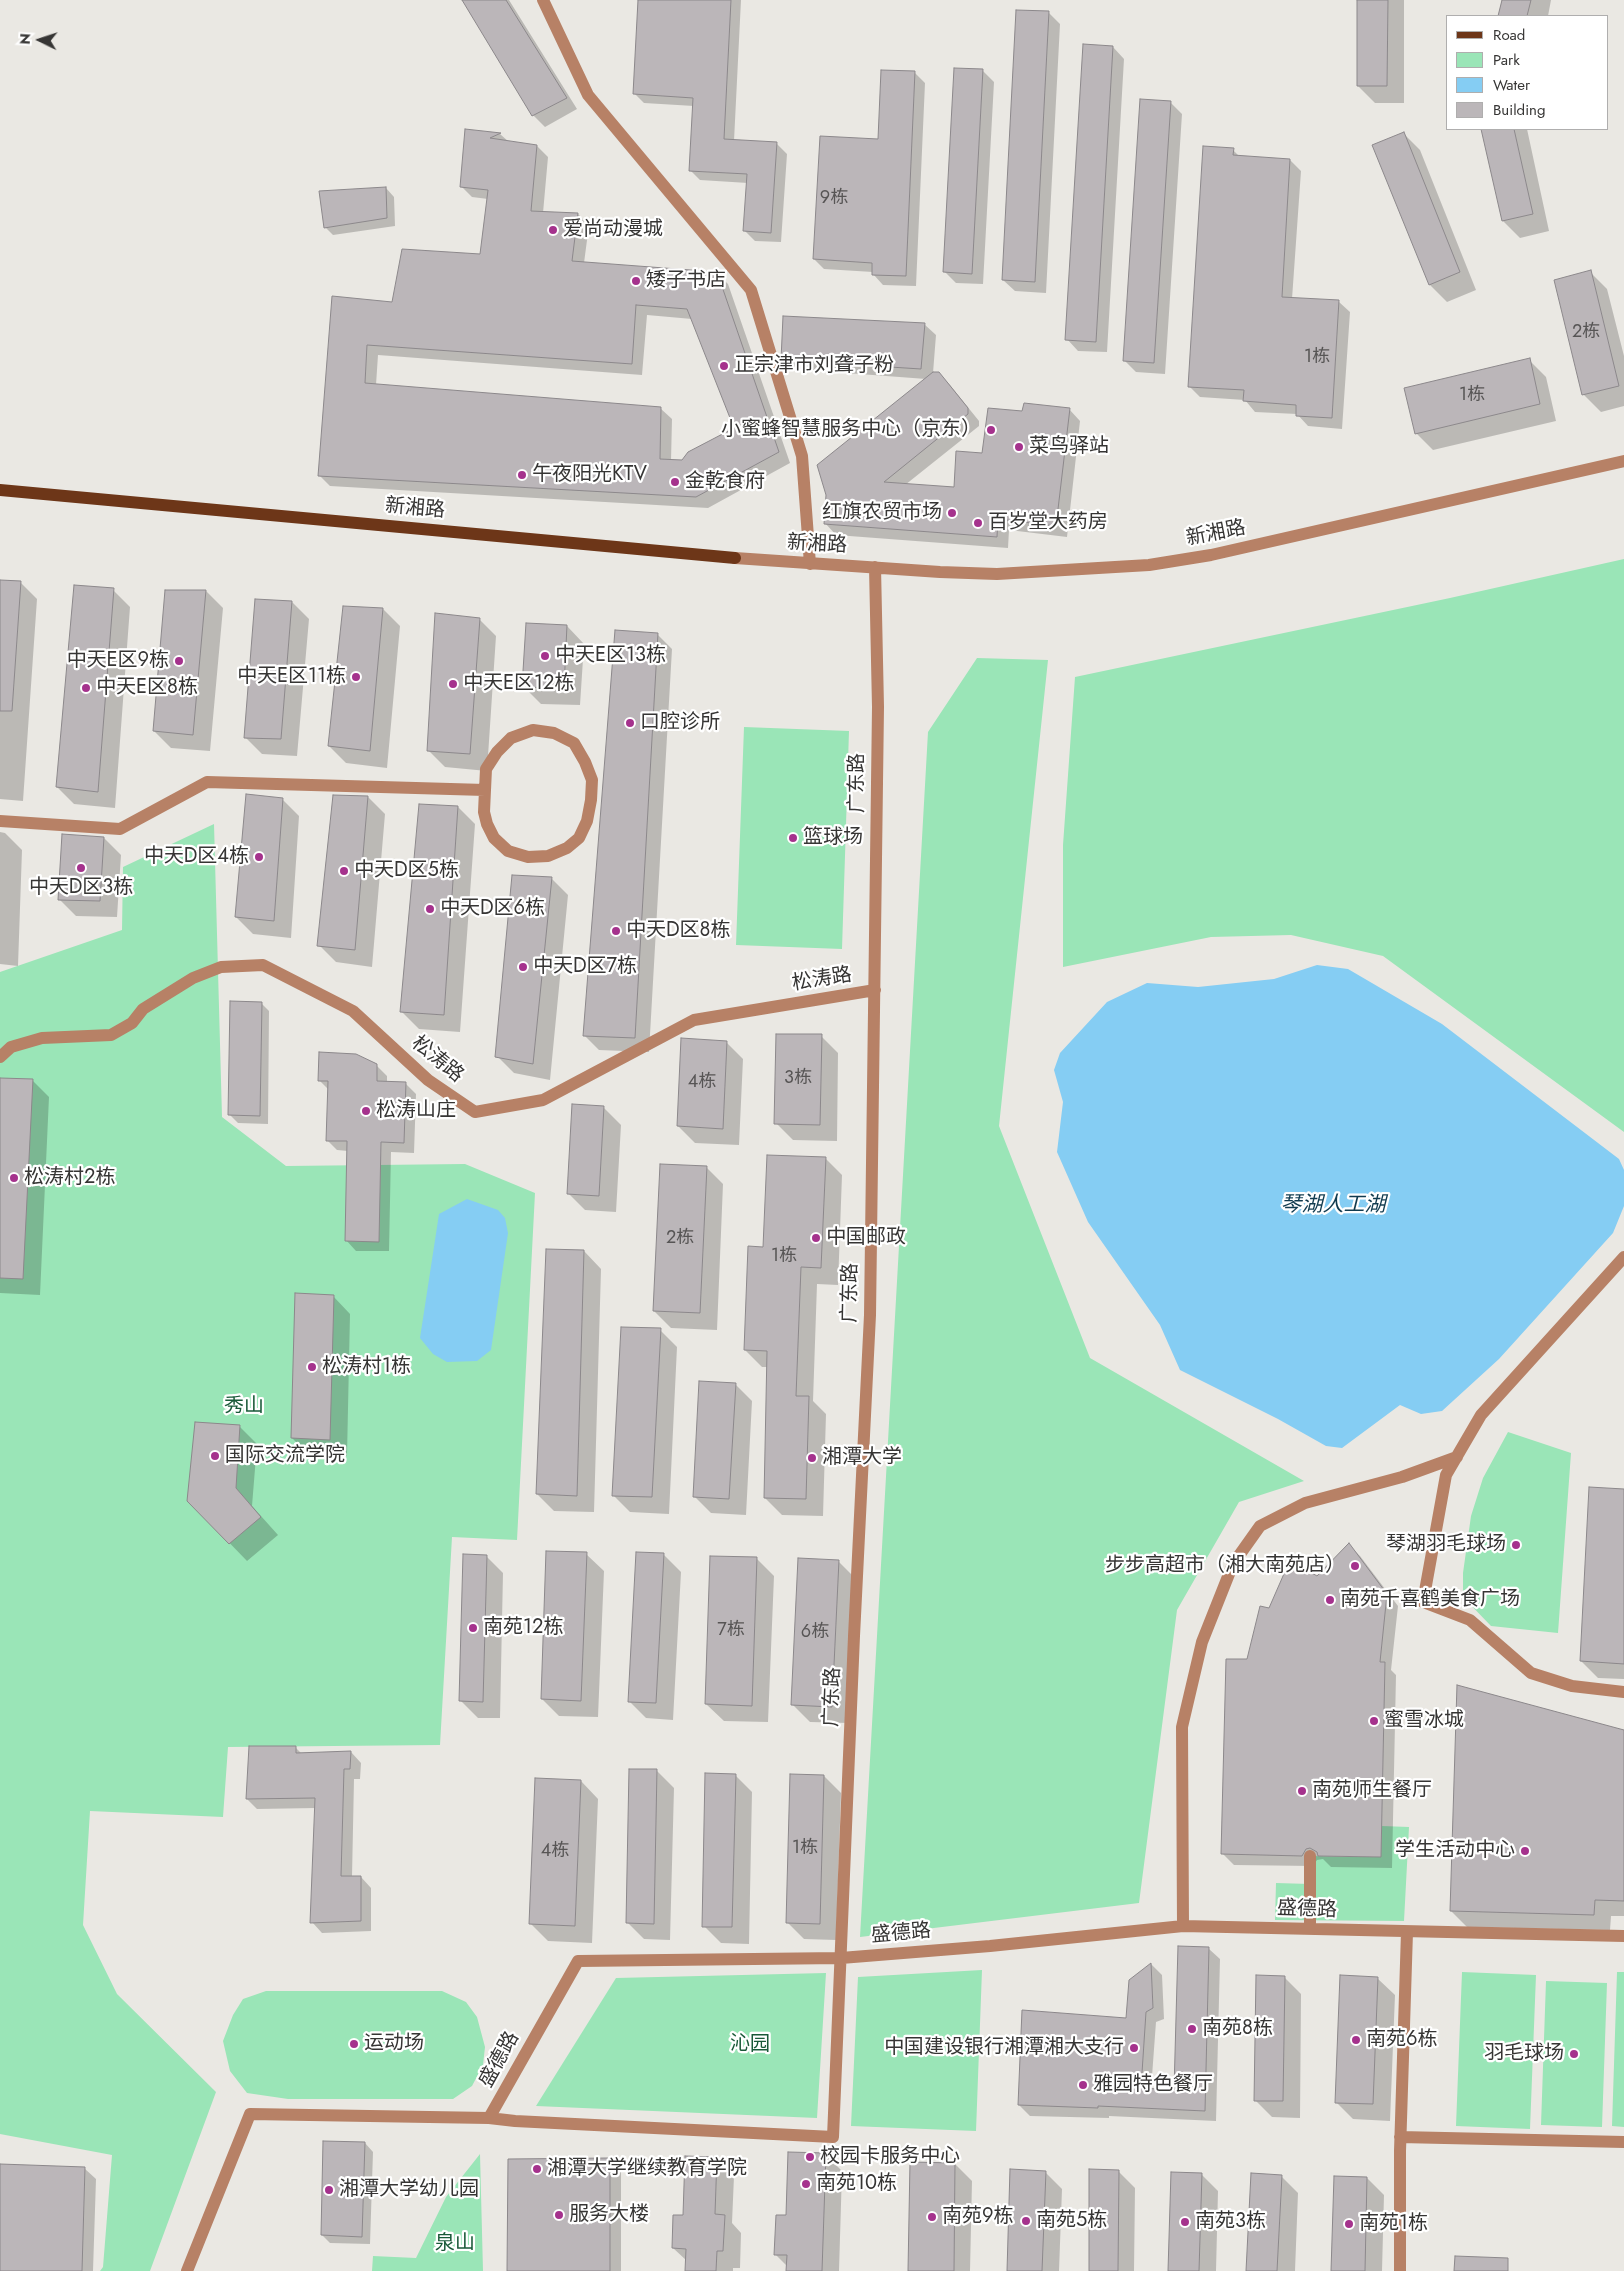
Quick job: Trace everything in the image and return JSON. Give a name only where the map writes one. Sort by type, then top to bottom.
[{"type":"main road","name":"新湘路","points":[[0,490],[735,558]]},
{"type":"street","points":[[543,0],[588,95],[751,290],[802,456],[810,564]]},
{"type":"street","name":"新湘路","points":[[735,558],[997,574],[1149,565],[1220,553],[1624,461]]},
{"type":"street","name":"广东路","points":[[489,2118],[515,2121],[833,2137],[854,1636],[870,1315],[878,707],[875,567]]},
{"type":"street","points":[[533,730],[554,733],[574,743],[585,762],[592,780],[587,821],[579,838],[567,848],[548,856],[528,856],[508,851],[494,838],[486,818],[485,790],[486,769],[497,752],[511,738],[533,730]]},
{"type":"street","points":[[0,821],[120,829],[207,782],[485,790]]},
{"type":"street","name":"松涛路","points":[[0,1057],[11,1047],[42,1038],[111,1035],[132,1023],[143,1009],[193,978],[221,967],[262,965],[353,1011],[428,1080],[475,1112],[542,1100],[694,1020],[875,990]]},
{"type":"street","points":[[1624,1257],[1481,1415],[1446,1475],[1423,1602],[1470,1620],[1531,1672],[1572,1686],[1624,1692]]},
{"type":"street","points":[[1183,1926],[1182,1727],[1202,1642],[1234,1564],[1260,1526],[1305,1503],[1402,1477],[1457,1457]]},
{"type":"street","points":[[1310,1856],[1310,1929]]},
{"type":"street","name":"盛德路","points":[[489,2118],[578,1961],[841,1958],[990,1946],[1183,1926],[1624,1936]]},
{"type":"street","points":[[1400,2271],[1400,2137],[1407,1932]]},
{"type":"street","points":[[187,2271],[250,2114],[489,2118]]},
{"type":"street","points":[[1400,2137],[1624,2142]]},
{"type":"green space","points":[[1624,559],[1624,1132],[1383,956],[1291,935],[1211,937],[1063,967],[1063,845],[1075,677],[1450,598]]},
{"type":"green space","points":[[977,658],[1048,660],[999,1126],[1090,1358],[1304,1481],[1239,1502],[1177,1610],[1139,1903],[860,1937],[928,732]]},
{"type":"green space","name":"篮球场","points":[[744,727],[849,731],[842,949],[736,945]]},
{"type":"green space","name":"秀山","points":[[214,824],[222,1117],[286,1166],[465,1164],[535,1193],[517,1540],[452,1537],[440,1745],[228,1747],[223,1817],[90,1811],[83,1925],[117,1994],[216,2092],[150,2271],[100,2271],[103,2267],[112,2155],[0,2134],[0,972],[122,930],[123,867]]},
{"type":"green space","name":"琴湖羽毛球场","points":[[1508,1432],[1571,1453],[1558,1633],[1491,1626],[1463,1597],[1463,1573],[1471,1516],[1483,1478]]},
{"type":"green space","points":[[1382,1826],[1409,1827],[1404,1921],[1275,1920],[1276,1883],[1310,1884],[1310,1856],[1380,1857]]},
{"type":"green space","points":[[982,1970],[976,2131],[851,2126],[858,1977]]},
{"type":"green space","points":[[1462,1972],[1536,1975],[1530,2129],[1456,2126]]},
{"type":"green space","points":[[1617,1972],[1624,1972],[1624,2127],[1612,2126]]},
{"type":"green space","name":"沁园","points":[[826,1973],[817,2118],[536,2106],[616,1978]]},
{"type":"green space","name":"羽毛球场","points":[[1546,1981],[1607,1983],[1602,2127],[1541,2125]]},
{"type":"green space","name":"运动场","points":[[266,1991],[442,1991],[466,2002],[477,2017],[485,2047],[483,2065],[472,2086],[453,2099],[288,2099],[247,2093],[230,2071],[223,2041],[233,2015],[243,1999]]},
{"type":"green space","name":"泉山","points":[[480,2154],[483,2271],[372,2271],[373,2256],[416,2258],[446,2197]]},
{"type":"water","name":"琴湖人工湖","points":[[1317,965],[1348,969],[1442,1024],[1619,1159],[1624,1170],[1624,1206],[1613,1233],[1499,1359],[1442,1411],[1421,1414],[1400,1405],[1342,1448],[1326,1446],[1278,1419],[1180,1370],[1160,1325],[1088,1222],[1057,1152],[1063,1102],[1054,1070],[1060,1053],[1107,1002],[1147,983],[1198,987],[1274,979]]},
{"type":"water","points":[[467,1199],[498,1210],[505,1218],[508,1233],[491,1350],[477,1361],[447,1362],[433,1354],[420,1338],[439,1214]]},
{"type":"building","points":[[462,0],[506,0],[567,98],[532,116]]},
{"type":"building","points":[[638,0],[731,0],[724,139],[777,142],[771,233],[743,231],[747,174],[689,171],[693,98],[633,94]]},
{"type":"building","points":[[1357,0],[1388,0],[1387,86],[1357,86]]},
{"type":"building","points":[[1502,0],[1531,0],[1527,15],[1498,15]]},
{"type":"building","points":[[1016,10],[1049,11],[1035,282],[1002,280]]},
{"type":"building","points":[[1083,44],[1113,46],[1096,342],[1065,340]]},
{"type":"building","points":[[954,68],[983,69],[972,274],[943,272]]},
{"type":"building","points":[[881,70],[915,71],[906,276],[872,275],[872,263],[813,259],[820,136],[878,139]]},
{"type":"building","points":[[1140,99],[1171,101],[1154,363],[1123,361]]},
{"type":"building","points":[[465,129],[501,133],[490,138],[537,145],[531,211],[578,213],[572,261],[717,272],[779,452],[696,497],[318,476],[332,296],[392,302],[402,249],[480,254],[488,190],[460,187]],"holes":[[[636,305],[687,309],[734,428],[688,452],[682,460],[660,459],[661,407],[365,383],[367,345],[632,364]]]},
{"type":"building","points":[[1481,130],[1514,130],[1533,214],[1502,221]]},
{"type":"building","points":[[1404,132],[1460,272],[1429,285],[1372,145]]},
{"type":"building","points":[[1203,146],[1234,148],[1233,155],[1290,159],[1282,297],[1339,300],[1332,418],[1296,416],[1296,405],[1243,401],[1244,390],[1188,387]]},
{"type":"building","points":[[386,187],[387,218],[324,228],[319,191]]},
{"type":"building","points":[[1591,270],[1619,386],[1582,395],[1554,280]]},
{"type":"building","points":[[783,316],[925,323],[921,369],[781,360]]},
{"type":"building","points":[[1530,358],[1540,404],[1415,434],[1404,388]]},
{"type":"building","points":[[933,372],[939,372],[968,408],[968,414],[884,482],[954,487],[956,451],[982,453],[988,408],[1022,411],[1024,403],[1070,408],[1056,526],[998,519],[997,537],[824,524],[826,495],[817,465]]},
{"type":"building","points":[[0,580],[21,581],[12,711],[0,711]]},
{"type":"building","name":"中天E区8栋","points":[[74,585],[114,588],[98,792],[56,787]]},
{"type":"building","name":"中天E区9栋","points":[[165,590],[206,590],[193,735],[153,731]]},
{"type":"building","points":[[255,599],[292,601],[281,739],[244,738]]},
{"type":"building","name":"中天E区11栋","points":[[343,606],[383,608],[370,751],[328,746]]},
{"type":"building","name":"中天E区12栋","points":[[435,613],[480,618],[470,754],[427,751]]},
{"type":"building","name":"中天E区13栋","points":[[526,623],[567,625],[564,688],[522,687]]},
{"type":"building","points":[[615,630],[658,633],[635,1038],[583,1036]]},
{"type":"building","name":"中天D区4栋","points":[[246,794],[283,798],[274,921],[235,917]]},
{"type":"building","name":"中天D区5栋","points":[[333,795],[368,796],[355,950],[317,946]]},
{"type":"building","name":"中天D区6栋","points":[[419,804],[458,806],[444,1015],[400,1012]]},
{"type":"building","name":"中天D区3栋","points":[[62,834],[104,837],[100,901],[58,900]]},
{"type":"building","name":"中天D区7栋","points":[[512,875],[552,877],[533,1064],[495,1057]]},
{"type":"building","points":[[230,1001],[262,1002],[260,1116],[228,1115]]},
{"type":"building","points":[[776,1034],[822,1034],[820,1125],[774,1124]]},
{"type":"building","points":[[681,1038],[727,1041],[723,1129],[677,1126]]},
{"type":"building","name":"松涛山庄","points":[[319,1052],[356,1054],[377,1064],[377,1081],[406,1082],[404,1143],[381,1142],[379,1242],[345,1241],[347,1141],[326,1141],[328,1081],[318,1081]]},
{"type":"building","name":"松涛村2栋","points":[[0,1078],[33,1079],[23,1279],[0,1278]]},
{"type":"building","points":[[572,1104],[604,1106],[599,1196],[567,1194]]},
{"type":"building","points":[[767,1155],[826,1157],[821,1268],[801,1267],[796,1396],[809,1396],[806,1499],[764,1498],[767,1351],[744,1350],[748,1246],[763,1247]]},
{"type":"building","points":[[660,1164],[707,1166],[700,1313],[653,1311]]},
{"type":"building","points":[[546,1249],[584,1250],[577,1496],[536,1494]]},
{"type":"building","name":"松涛村1栋","points":[[295,1293],[334,1295],[330,1440],[291,1438]]},
{"type":"building","points":[[621,1327],[661,1328],[652,1497],[612,1496]]},
{"type":"building","points":[[699,1381],[736,1383],[729,1499],[693,1497]]},
{"type":"building","name":"国际交流学院","points":[[195,1422],[240,1425],[236,1488],[261,1517],[229,1544],[187,1501]]},
{"type":"building","points":[[1589,1487],[1624,1489],[1624,1664],[1580,1661]]},
{"type":"building","name":"南苑师生餐厅","points":[[1349,1543],[1387,1594],[1380,1662],[1385,1662],[1381,1857],[1318,1856],[1317,1852],[1310,1848],[1306,1849],[1302,1856],[1221,1854],[1226,1659],[1247,1659],[1260,1606],[1269,1608],[1290,1560],[1317,1576]]},
{"type":"building","points":[[546,1551],[587,1552],[581,1701],[541,1699]]},
{"type":"building","points":[[636,1552],[664,1553],[656,1703],[628,1702]]},
{"type":"building","name":"南苑12栋","points":[[463,1554],[487,1555],[483,1702],[459,1701]]},
{"type":"building","points":[[710,1556],[757,1557],[752,1706],[705,1704]]},
{"type":"building","points":[[798,1558],[839,1560],[832,1707],[791,1705]]},
{"type":"building","name":"学生活动中心","points":[[1457,1685],[1624,1730],[1624,1901],[1595,1900],[1594,1915],[1450,1911]]},
{"type":"building","points":[[249,1746],[296,1746],[296,1753],[351,1751],[350,1769],[344,1769],[341,1876],[361,1876],[361,1921],[310,1923],[315,1798],[246,1799]]},
{"type":"building","points":[[629,1769],[657,1769],[654,1924],[626,1923]]},
{"type":"building","points":[[705,1773],[736,1774],[732,1927],[702,1927]]},
{"type":"building","points":[[790,1774],[824,1775],[820,1924],[786,1923]]},
{"type":"building","points":[[535,1778],[581,1780],[575,1926],[529,1924]]},
{"type":"building","points":[[1178,1946],[1209,1947],[1205,2111],[1098,2106],[1098,2108],[1018,2105],[1022,2010],[1126,2018],[1129,1980],[1151,1963],[1153,2008],[1146,2012],[1141,2088],[1174,2090]]},
{"type":"building","points":[[1256,1975],[1285,1976],[1283,2101],[1254,2101]]},
{"type":"building","name":"南苑6栋","points":[[1340,1975],[1378,1977],[1373,2104],[1335,2103]]},
{"type":"building","points":[[323,2141],[365,2142],[362,2237],[321,2235]]},
{"type":"building","name":"南苑10栋","points":[[788,2152],[826,2153],[822,2271],[786,2271],[787,2255],[774,2255],[776,2215],[786,2215]]},
{"type":"building","points":[[685,2156],[717,2157],[715,2214],[725,2215],[723,2251],[717,2251],[716,2271],[685,2271],[686,2249],[672,2248],[673,2215],[683,2215]]},
{"type":"building","name":"服务大楼","points":[[610,2158],[610,2271],[507,2271],[508,2159]]},
{"type":"building","name":"南苑9栋","points":[[910,2162],[955,2163],[954,2271],[908,2271]]},
{"type":"building","points":[[0,2164],[85,2167],[82,2271],[0,2271]]},
{"type":"building","name":"南苑5栋","points":[[1010,2169],[1046,2171],[1042,2271],[1007,2271]]},
{"type":"building","points":[[1089,2169],[1119,2170],[1118,2271],[1089,2271]]},
{"type":"building","name":"南苑3栋","points":[[1171,2172],[1202,2173],[1199,2271],[1168,2271]]},
{"type":"building","points":[[1251,2173],[1282,2175],[1277,2271],[1246,2271]]},
{"type":"building","name":"南苑1栋","points":[[1334,2176],[1367,2177],[1365,2271],[1331,2271]]},
{"type":"building","points":[[1455,2256],[1508,2258],[1508,2271],[1454,2271]]},
{"type":"place","name":"爱尚动漫城","points":[[553,230]]},
{"type":"place","name":"矮子书店","points":[[636,281]]},
{"type":"place","name":"正宗津市刘聋子粉","points":[[724,366]]},
{"type":"place","name":"小蜜蜂智慧服务中心（京东）","points":[[991,430]]},
{"type":"place","name":"菜鸟驿站","points":[[1019,447]]},
{"type":"place","name":"午夜阳光KTV","points":[[522,475]]},
{"type":"place","name":"金乾食府","points":[[675,482]]},
{"type":"place","name":"红旗农贸市场","points":[[952,513]]},
{"type":"place","name":"百岁堂大药房","points":[[978,523]]},
{"type":"place","name":"中天E区13栋","points":[[545,656]]},
{"type":"place","name":"中天E区9栋","points":[[179,661]]},
{"type":"place","name":"中天E区11栋","points":[[356,677]]},
{"type":"place","name":"中天E区12栋","points":[[453,684]]},
{"type":"place","name":"中天E区8栋","points":[[86,688]]},
{"type":"place","name":"口腔诊所","points":[[630,723]]},
{"type":"place","name":"篮球场","points":[[793,838]]},
{"type":"place","name":"中天D区4栋","points":[[259,857]]},
{"type":"place","name":"中天D区3栋","points":[[81,868]]},
{"type":"place","name":"中天D区5栋","points":[[344,871]]},
{"type":"place","name":"中天D区6栋","points":[[430,909]]},
{"type":"place","name":"中天D区8栋","points":[[616,931]]},
{"type":"place","name":"中天D区7栋","points":[[523,967]]},
{"type":"place","name":"松涛山庄","points":[[366,1111]]},
{"type":"place","name":"松涛村2栋","points":[[14,1178]]},
{"type":"place","name":"中国邮政","points":[[816,1238]]},
{"type":"place","name":"松涛村1栋","points":[[312,1367]]},
{"type":"place","name":"国际交流学院","points":[[215,1456]]},
{"type":"place","name":"湘潭大学","points":[[812,1458]]},
{"type":"place","name":"琴湖羽毛球场","points":[[1516,1545]]},
{"type":"place","name":"步步高超市（湘大南苑店）","points":[[1355,1566]]},
{"type":"place","name":"南苑千喜鹤美食广场","points":[[1330,1600]]},
{"type":"place","name":"南苑12栋","points":[[473,1628]]},
{"type":"place","name":"蜜雪冰城","points":[[1374,1721]]},
{"type":"place","name":"南苑师生餐厅","points":[[1302,1791]]},
{"type":"place","name":"学生活动中心","points":[[1525,1851]]},
{"type":"place","name":"南苑8栋","points":[[1192,2029]]},
{"type":"place","name":"南苑6栋","points":[[1356,2040]]},
{"type":"place","name":"运动场","points":[[354,2044]]},
{"type":"place","name":"中国建设银行湘潭湘大支行","points":[[1134,2048]]},
{"type":"place","name":"羽毛球场","points":[[1574,2054]]},
{"type":"place","name":"雅园特色餐厅","points":[[1083,2085]]},
{"type":"place","name":"校园卡服务中心","points":[[810,2157]]},
{"type":"place","name":"湘潭大学继续教育学院","points":[[537,2169]]},
{"type":"place","name":"南苑10栋","points":[[806,2184]]},
{"type":"place","name":"湘潭大学幼儿园","points":[[329,2190]]},
{"type":"place","name":"服务大楼","points":[[559,2215]]},
{"type":"place","name":"南苑9栋","points":[[932,2217]]},
{"type":"place","name":"南苑5栋","points":[[1026,2221]]},
{"type":"place","name":"南苑3栋","points":[[1185,2222]]},
{"type":"place","name":"南苑1栋","points":[[1349,2224]]}]
